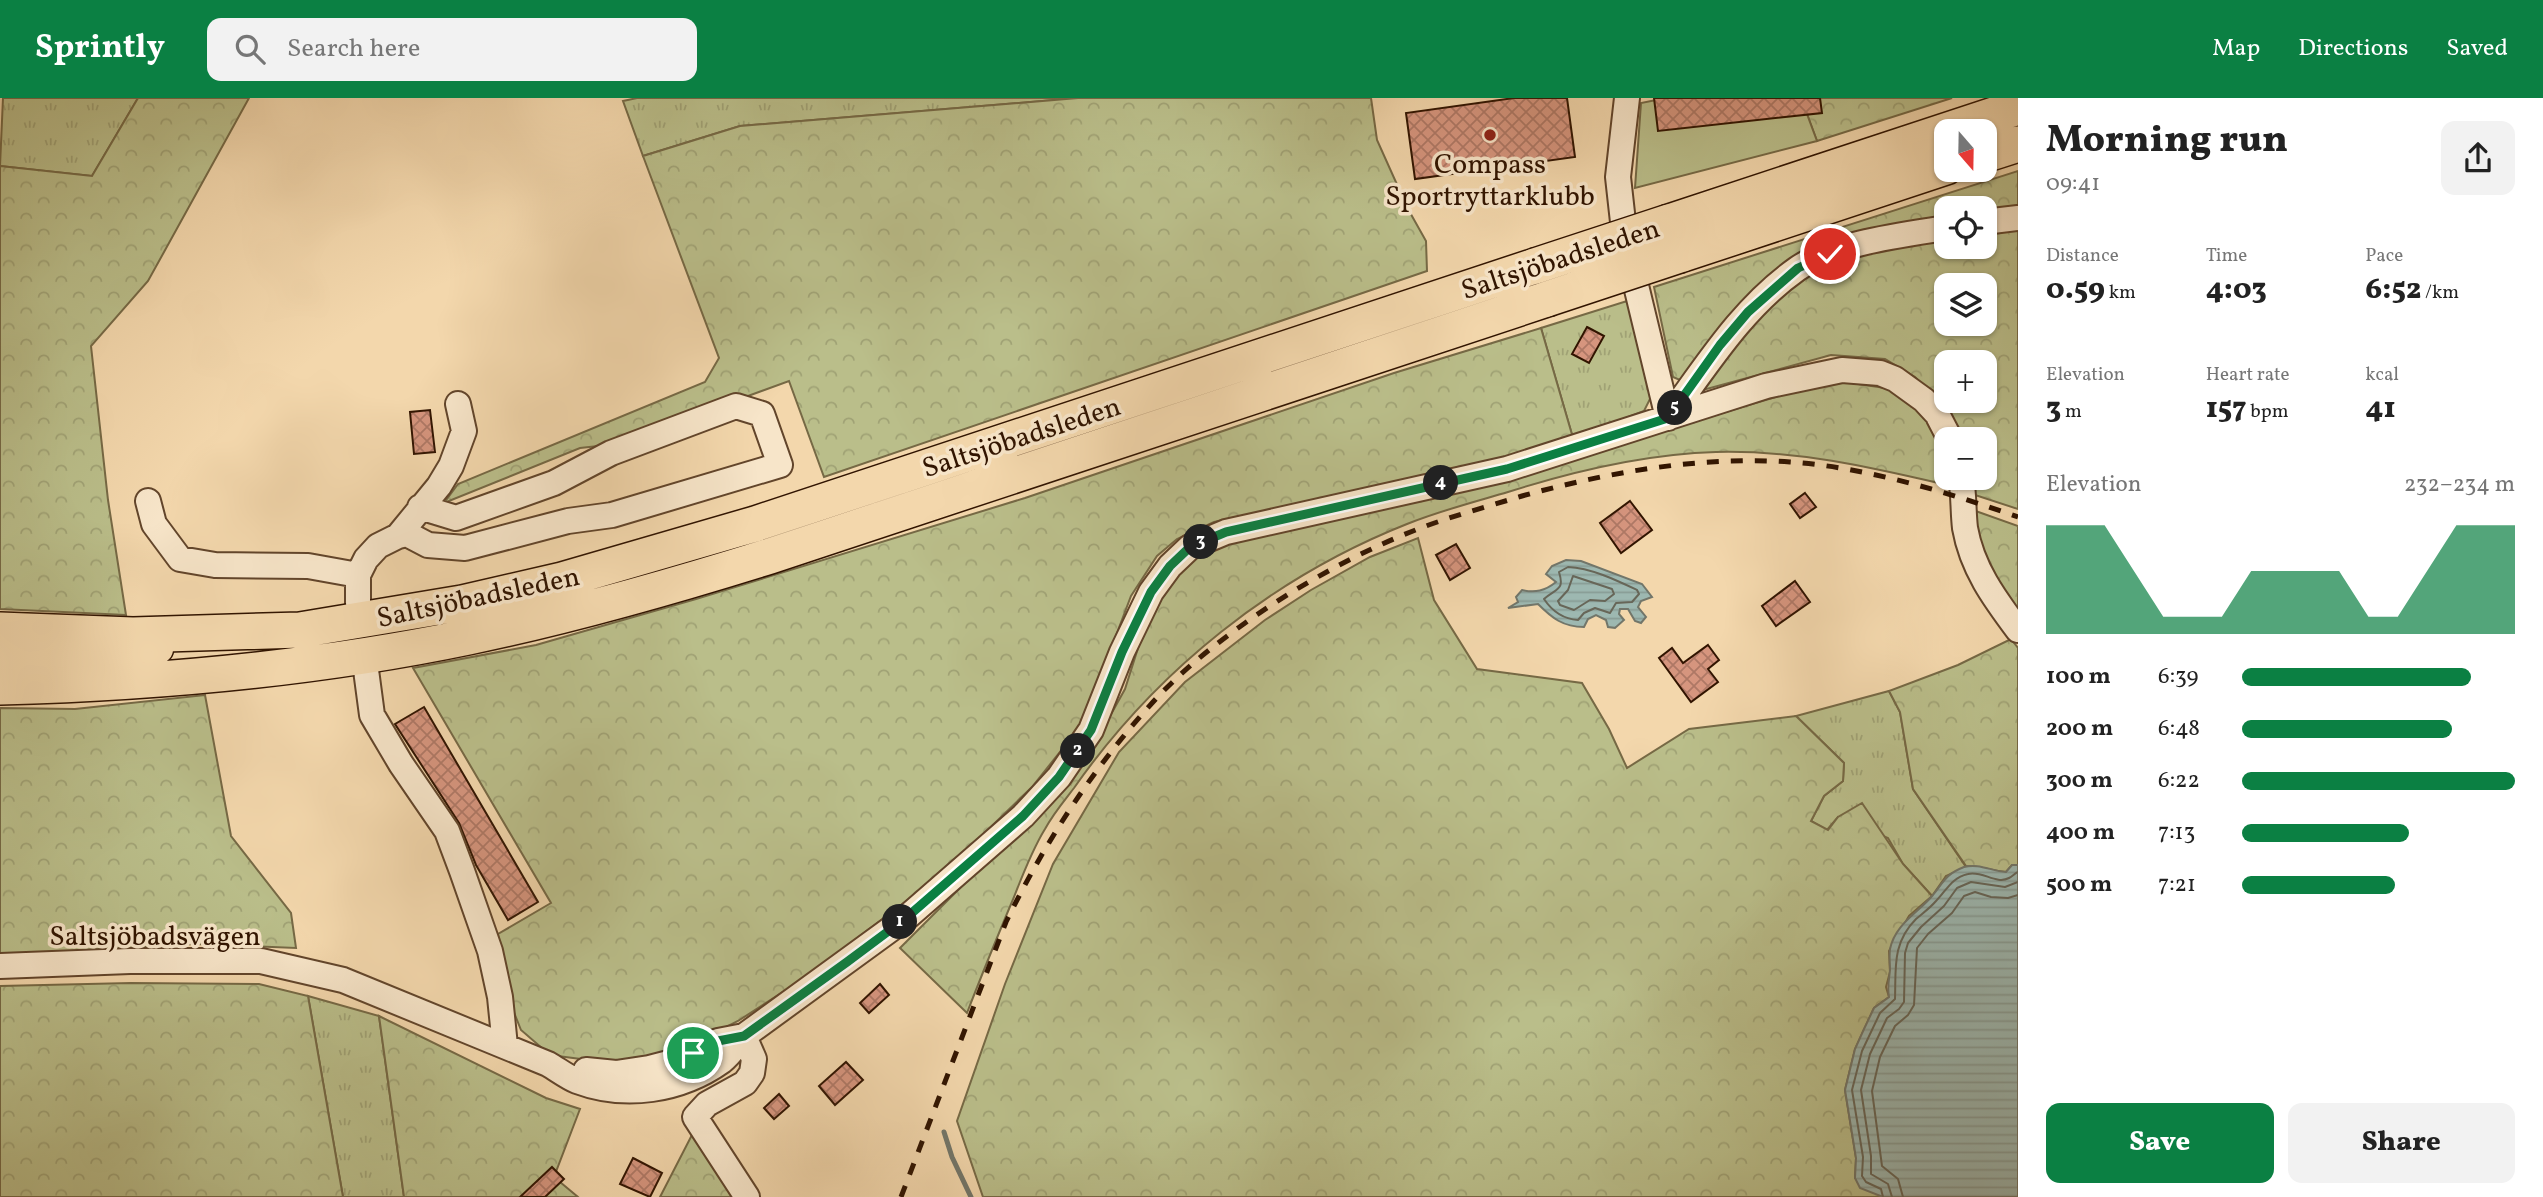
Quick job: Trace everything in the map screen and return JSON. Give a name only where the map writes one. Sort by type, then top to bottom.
[{"type":"highway","name":"Saltsjöbadsleden","points":[[300,630],[462,603],[658,554],[2018,107]]},
{"type":"highway","points":[[1997,151],[2018,144]]},
{"type":"highway","name":"Saltsjöbadsleden","points":[[0,687],[129,682],[278,668],[468,637],[660,590],[771,556],[1934,171]]},
{"type":"highway","points":[[0,630],[133,635],[300,630]]},
{"type":"main road","name":"Saltsjöbadsleden","points":[[0,656],[148,650],[300,630]]},
{"type":"street","points":[[1627,98],[1618,177],[1623,227],[1668,418]]},
{"type":"street","points":[[1997,220],[2018,218]]},
{"type":"street","points":[[1668,418],[1741,320],[1798,268],[1830,254],[1884,238],[1934,230]]},
{"type":"street","name":"Saltsjöbadsvägen","points":[[0,966],[130,961],[261,961],[343,980],[548,1064],[616,1073],[676,1061],[718,1041],[744,1036],[906,918],[1015,824],[1059,777],[1091,730],[1122,652],[1151,592],[1170,566],[1190,547],[1226,532],[1507,469],[1817,373],[1862,370],[1895,379],[1924,400],[1937,414],[1944,427]]},
{"type":"street","points":[[398,536],[439,486],[456,454],[464,430],[458,404]]},
{"type":"street","points":[[358,603],[359,575],[366,559],[378,547],[398,536],[407,534],[428,545],[465,548],[568,521],[612,515],[780,464],[762,414],[736,406],[611,453],[554,484],[456,518],[420,507]]},
{"type":"street","points":[[1962,490],[1970,550],[1987,586],[2018,630]]},
{"type":"street","points":[[148,501],[154,524],[180,559],[215,565],[308,566],[359,575]]},
{"type":"street","points":[[366,670],[372,715],[401,764],[447,831],[463,871],[490,951],[500,997],[505,1046]]},
{"type":"street","points":[[744,1036],[754,1059],[752,1073],[745,1083],[706,1104],[695,1117],[747,1197]]},
{"type":"green space","points":[[3,98],[138,98],[92,176],[0,166]]},
{"type":"green space","points":[[138,98],[249,98],[148,281],[91,346],[108,500],[126,615],[0,609],[0,166],[92,176]]},
{"type":"green space","points":[[637,98],[1078,98],[740,126],[643,156],[623,101]]},
{"type":"green space","points":[[1078,98],[1371,98],[1377,140],[1408,209],[1426,241],[1427,271],[824,477],[789,381],[617,444],[580,448],[444,503],[458,484],[705,382],[719,358],[643,156],[740,126]]},
{"type":"green space","points":[[1666,98],[1801,98],[1817,141],[1635,188],[1641,103]]},
{"type":"green space","points":[[1801,98],[1952,98],[1817,141]]},
{"type":"green space","points":[[2018,171],[2018,509],[1972,494],[1972,490],[1997,490],[1997,427],[1955,427],[1947,413],[1997,413],[1997,350],[1934,350],[1934,397],[1915,377],[1885,359],[1831,355],[1703,390],[1673,377],[1654,287],[1934,198],[1934,259],[1997,259],[1997,196],[1940,196],[1983,182],[1997,182],[1997,178]]},
{"type":"green space","points":[[1627,301],[1652,395],[1644,411],[1573,438],[1541,328]]},
{"type":"green space","points":[[1541,328],[1573,438],[1504,461],[1214,522],[1177,539],[1157,556],[1131,596],[1083,723],[1032,787],[942,874],[803,979],[738,1021],[687,1047],[642,1059],[604,1062],[550,1055],[521,1030],[505,990],[498,934],[551,903],[413,668],[536,645],[696,599],[1025,498],[1394,373]]},
{"type":"green space","points":[[1838,381],[1885,388],[1911,403],[1934,428],[1934,482],[1808,457],[1747,452],[1690,453],[1637,460],[1533,484],[1432,515],[1358,546],[1310,571],[1221,632],[1180,667],[1106,745],[1040,837],[967,1013],[900,948],[1060,788],[1099,736],[1125,689],[1146,623],[1171,575],[1220,541],[1539,468],[1802,389]]},
{"type":"green space","points":[[1970,509],[2018,526],[2018,615],[1987,570]]},
{"type":"green space","points":[[1418,538],[1434,600],[1477,669],[1582,683],[1609,729],[1627,768],[1689,729],[1796,716],[1844,763],[1843,781],[1824,796],[1811,821],[1828,830],[1838,817],[1862,803],[1903,864],[1932,896],[1909,916],[1889,951],[1890,972],[1886,987],[1889,997],[1874,1008],[1855,1049],[1845,1090],[1856,1158],[1855,1178],[1883,1197],[983,1197],[957,1121],[1005,984],[1053,864],[1119,752],[1185,682],[1265,620],[1370,557]]},
{"type":"green space","points":[[2011,639],[2018,648],[2018,865],[2012,865],[2006,872],[1966,866],[1913,789],[1900,712],[1889,691],[1958,665]]},
{"type":"green space","points":[[1889,691],[1900,712],[1913,789],[1966,867],[1946,876],[1932,896],[1903,864],[1888,838],[1838,817],[1827,830],[1811,821],[1824,796],[1843,781],[1844,763],[1796,716]]},
{"type":"green space","points":[[205,695],[231,836],[291,913],[296,948],[195,944],[0,955],[0,708],[75,709]]},
{"type":"green space","points":[[259,984],[308,996],[343,1197],[0,1197],[0,986]]},
{"type":"green space","points":[[308,996],[379,1016],[404,1197],[343,1197]]},
{"type":"green space","points":[[379,1016],[546,1098],[580,1109],[554,1177],[578,1197],[404,1197]]},
{"type":"green space","points":[[695,1129],[738,1197],[660,1197]]},
{"type":"water","points":[[1566,560],[1581,561],[1642,584],[1652,597],[1641,601],[1638,607],[1646,617],[1641,623],[1635,621],[1628,609],[1620,609],[1619,614],[1624,620],[1615,628],[1608,627],[1606,620],[1596,615],[1588,619],[1584,627],[1577,627],[1558,621],[1538,604],[1508,608],[1518,602],[1516,597],[1522,590],[1540,590],[1556,582],[1546,574],[1552,566]]},
{"type":"water","points":[[2012,865],[2018,865],[2018,1197],[1883,1197],[1860,1188],[1855,1178],[1856,1158],[1845,1090],[1855,1049],[1864,1029],[1874,1008],[1889,997],[1890,952],[1893,940],[1902,926],[1953,872],[1975,866],[2006,872]]},
{"type":"building","name":"Compass Sportryttarklubb","points":[[1514,98],[1567,98],[1575,157],[1415,179],[1406,113]]},
{"type":"building","points":[[1654,98],[1820,98],[1822,113],[1658,131]]},
{"type":"building","points":[[1587,327],[1604,336],[1589,363],[1572,354]]},
{"type":"building","points":[[430,410],[435,452],[414,454],[410,412]]},
{"type":"building","points":[[1805,493],[1816,507],[1800,518],[1790,504]]},
{"type":"building","points":[[1630,501],[1652,530],[1621,553],[1600,523]]},
{"type":"building","points":[[1456,544],[1470,568],[1450,580],[1436,555]]},
{"type":"building","points":[[1795,581],[1810,602],[1776,626],[1762,606]]},
{"type":"building","points":[[1708,645],[1719,660],[1708,669],[1718,682],[1691,702],[1659,658],[1672,648],[1683,663]]},
{"type":"building","points":[[424,707],[538,902],[508,920],[476,865],[459,823],[395,724]]},
{"type":"building","points":[[880,984],[889,995],[869,1013],[860,1003]]},
{"type":"building","points":[[846,1062],[863,1080],[835,1105],[819,1086]]},
{"type":"building","points":[[779,1094],[789,1106],[774,1119],[764,1108]]},
{"type":"building","points":[[633,1158],[662,1173],[650,1197],[620,1184]]},
{"type":"building","points":[[552,1167],[564,1179],[545,1197],[520,1197]]},
{"type":"waterway","points":[[944,1132],[952,1157],[971,1197]]},
{"type":"railway","points":[[901,1197],[1006,922],[1054,835],[1110,753],[1153,702],[1208,651],[1274,603],[1379,545],[1467,512],[1588,480],[1688,464],[1722,461],[1790,462],[1847,469],[1934,490],[2018,517]]},
{"type":"place","name":"Compass Sportryttarklubb","points":[[1490,135]]},
{"type":"route","points":[[693,1053],[718,1041],[744,1036],[906,918],[1023,816],[1059,777],[1091,730],[1122,652],[1151,592],[1170,566],[1190,547],[1226,532],[1507,469],[1668,418],[1720,345],[1748,312],[1798,268],[1830,254]]}]
